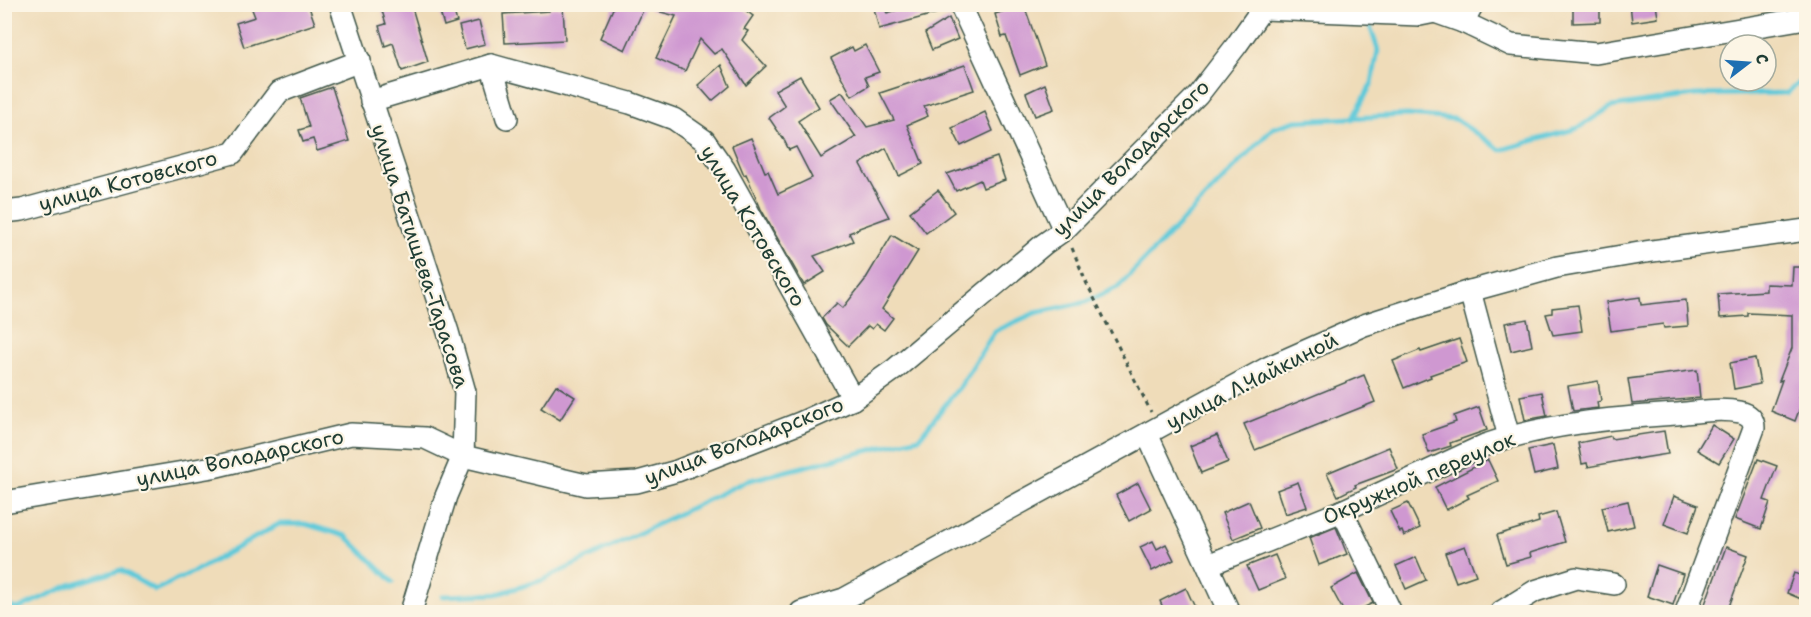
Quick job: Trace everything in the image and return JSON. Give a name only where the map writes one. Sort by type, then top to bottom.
[{"type":"street","name":"улица Батищева-Тарасова","points":[[340,4],[465,392],[464,456],[446,496],[411,612]]},
{"type":"street","points":[[960,4],[1064,230]]},
{"type":"street","points":[[1262,7],[1420,15],[1434,8],[1468,14],[1511,45],[1596,53],[1806,18]]},
{"type":"street","name":"улица Володарского","points":[[4,502],[213,467],[351,434],[425,438],[464,456],[586,485],[637,482],[687,467],[800,423],[853,399],[895,369],[1044,244],[1064,230],[1198,95],[1236,46],[1262,7]]},
{"type":"street","name":"улица Котовского","points":[[4,212],[22,210],[233,153],[279,92],[360,61]]},
{"type":"street","name":"улица Котовского","points":[[491,65],[630,103],[674,119],[704,140],[725,170],[853,399]]},
{"type":"street","points":[[371,101],[491,65],[507,118]]},
{"type":"street","name":"улица Л.Чайкиной","points":[[801,612],[844,599],[1280,362],[1364,326],[1470,291],[1557,267],[1645,252],[1806,230]]},
{"type":"street","points":[[1470,291],[1509,437]]},
{"type":"street","name":"Окружной переулок","points":[[1208,565],[1342,511],[1485,445],[1509,437],[1556,427],[1636,417],[1715,411],[1742,412],[1751,417],[1754,428],[1686,612]]},
{"type":"street","points":[[1153,430],[1229,612]]},
{"type":"street","points":[[1342,511],[1391,612]]},
{"type":"street","points":[[1501,612],[1535,591],[1576,578],[1614,584]]},
{"type":"path","points":[[1064,230],[1086,282],[1104,315],[1153,430]]},
{"type":"building","points":[[250,4],[308,4],[315,24],[244,47],[236,23],[255,17]]},
{"type":"building","points":[[380,4],[411,4],[428,62],[402,71],[393,43],[385,46],[379,26],[386,24]]},
{"type":"building","points":[[615,4],[646,4],[625,50],[600,38]]},
{"type":"building","points":[[649,4],[737,4],[753,16],[744,29],[748,31],[742,40],[766,66],[746,85],[722,49],[714,54],[700,39],[685,71],[656,58],[676,16],[649,9]]},
{"type":"building","points":[[873,4],[881,4],[887,13],[920,4],[948,4],[949,10],[879,29]]},
{"type":"building","points":[[1573,4],[1600,4],[1600,22],[1573,23]]},
{"type":"building","points":[[1630,4],[1656,4],[1658,18],[1632,22]]},
{"type":"building","points":[[1024,5],[1045,65],[1020,75],[1006,36],[1002,37],[995,14]]},
{"type":"building","points":[[563,7],[565,40],[505,43],[503,14],[549,11],[549,8]]},
{"type":"building","points":[[453,8],[457,22],[444,26],[440,12]]},
{"type":"building","points":[[949,18],[958,39],[932,50],[925,33]]},
{"type":"building","points":[[479,21],[485,44],[465,49],[459,26]]},
{"type":"building","points":[[865,45],[879,72],[865,77],[869,86],[852,96],[831,58],[852,47],[854,51]]},
{"type":"building","points":[[721,65],[730,86],[712,101],[698,85]]},
{"type":"building","points":[[965,65],[974,90],[924,106],[928,116],[907,125],[923,164],[899,176],[886,148],[860,164],[889,217],[849,233],[853,241],[814,256],[825,272],[804,285],[761,209],[732,146],[751,138],[765,172],[768,171],[778,194],[812,178],[796,147],[789,150],[769,118],[785,106],[775,90],[800,76],[819,107],[798,121],[821,158],[856,137],[830,99],[842,92],[867,127],[894,120],[880,93]]},
{"type":"building","points":[[1045,84],[1054,109],[1035,116],[1026,93]]},
{"type":"building","points":[[332,87],[349,141],[317,151],[313,139],[303,142],[299,130],[309,127],[300,98]]},
{"type":"building","points":[[985,112],[993,131],[961,146],[952,128]]},
{"type":"building","points":[[997,157],[1005,180],[983,188],[980,180],[956,191],[947,174]]},
{"type":"building","points":[[938,190],[954,212],[926,233],[910,212]]},
{"type":"building","points":[[892,235],[918,251],[882,309],[893,318],[884,330],[876,324],[872,329],[868,326],[848,346],[826,325],[822,318],[837,303],[843,308],[865,280]]},
{"type":"building","points":[[1793,267],[1806,267],[1806,378],[1799,396],[1804,397],[1795,421],[1771,411],[1782,380],[1779,381],[1792,348],[1792,315],[1748,313],[1748,316],[1720,318],[1718,294],[1766,291],[1766,284],[1792,285]]},
{"type":"building","points":[[1640,297],[1641,305],[1686,300],[1688,326],[1664,328],[1663,324],[1611,331],[1606,302]]},
{"type":"building","points":[[1578,305],[1582,331],[1553,335],[1546,314],[1552,313],[1552,308]]},
{"type":"building","points":[[1527,319],[1532,346],[1511,351],[1505,323]]},
{"type":"building","points":[[1459,339],[1467,362],[1430,375],[1431,377],[1404,388],[1393,361],[1420,350],[1421,352]]},
{"type":"building","points":[[1755,358],[1760,384],[1734,389],[1730,363]]},
{"type":"building","points":[[1697,370],[1700,398],[1632,404],[1628,379]]},
{"type":"building","points":[[1364,375],[1375,402],[1255,450],[1244,424]]},
{"type":"building","points":[[1598,381],[1601,401],[1597,402],[1598,408],[1573,411],[1568,386]]},
{"type":"building","points":[[556,385],[575,397],[560,420],[541,408]]},
{"type":"building","points":[[1542,392],[1547,416],[1525,420],[1520,396]]},
{"type":"building","points":[[1479,407],[1487,430],[1429,453],[1422,434],[1456,422],[1454,416]]},
{"type":"building","points":[[1712,425],[1734,439],[1719,463],[1697,450]]},
{"type":"building","points":[[1664,431],[1668,454],[1588,467],[1587,463],[1582,464],[1578,443],[1611,436],[1612,439]]},
{"type":"building","points":[[1217,435],[1228,462],[1201,473],[1190,446]]},
{"type":"building","points":[[1553,445],[1558,469],[1534,475],[1528,450]]},
{"type":"building","points":[[1389,447],[1398,469],[1355,485],[1356,487],[1338,496],[1327,473]]},
{"type":"building","points":[[1758,459],[1777,466],[1764,500],[1770,502],[1761,529],[1735,519]]},
{"type":"building","points":[[1488,460],[1498,481],[1467,495],[1469,498],[1446,510],[1435,487]]},
{"type":"building","points":[[1298,482],[1307,507],[1285,514],[1277,490]]},
{"type":"building","points":[[1138,483],[1151,509],[1129,521],[1116,495]]},
{"type":"building","points":[[1674,496],[1698,505],[1688,533],[1664,524]]},
{"type":"building","points":[[1249,501],[1260,528],[1233,539],[1222,513]]},
{"type":"building","points":[[1628,501],[1634,526],[1608,532],[1602,507]]},
{"type":"building","points":[[1408,503],[1420,528],[1404,536],[1390,511]]},
{"type":"building","points":[[1556,512],[1565,542],[1530,553],[1531,557],[1506,564],[1497,535],[1539,522],[1538,517]]},
{"type":"building","points":[[1336,527],[1347,554],[1319,565],[1309,538]]},
{"type":"building","points":[[1153,541],[1157,549],[1166,544],[1174,560],[1152,571],[1140,547]]},
{"type":"building","points":[[1465,546],[1476,575],[1456,582],[1445,553]]},
{"type":"building","points":[[1726,547],[1748,555],[1727,612],[1702,612]]},
{"type":"building","points":[[1275,555],[1285,579],[1258,590],[1247,566]]},
{"type":"building","points":[[1416,557],[1426,580],[1406,589],[1396,566]]},
{"type":"building","points":[[1657,565],[1683,574],[1673,605],[1647,596]]},
{"type":"building","points":[[1358,573],[1373,603],[1355,612],[1344,612],[1331,588]]},
{"type":"building","points":[[1794,573],[1806,577],[1806,601],[1787,593]]},
{"type":"building","points":[[1186,588],[1197,612],[1165,612],[1160,601]]},
{"type":"waterway","points":[[1353,119],[1372,83],[1378,50],[1367,17]]},
{"type":"waterway","points":[[443,596],[497,594],[543,580],[746,481],[919,438],[961,385],[995,331],[1035,313],[1086,302],[1118,287],[1273,128],[1296,121],[1407,115],[1455,119],[1501,150],[1578,128],[1611,107],[1695,95],[1787,93],[1806,76]]},
{"type":"waterway","points":[[4,605],[17,609],[70,585],[121,570],[155,590],[201,568],[279,524],[305,524],[346,536],[393,582]]}]
